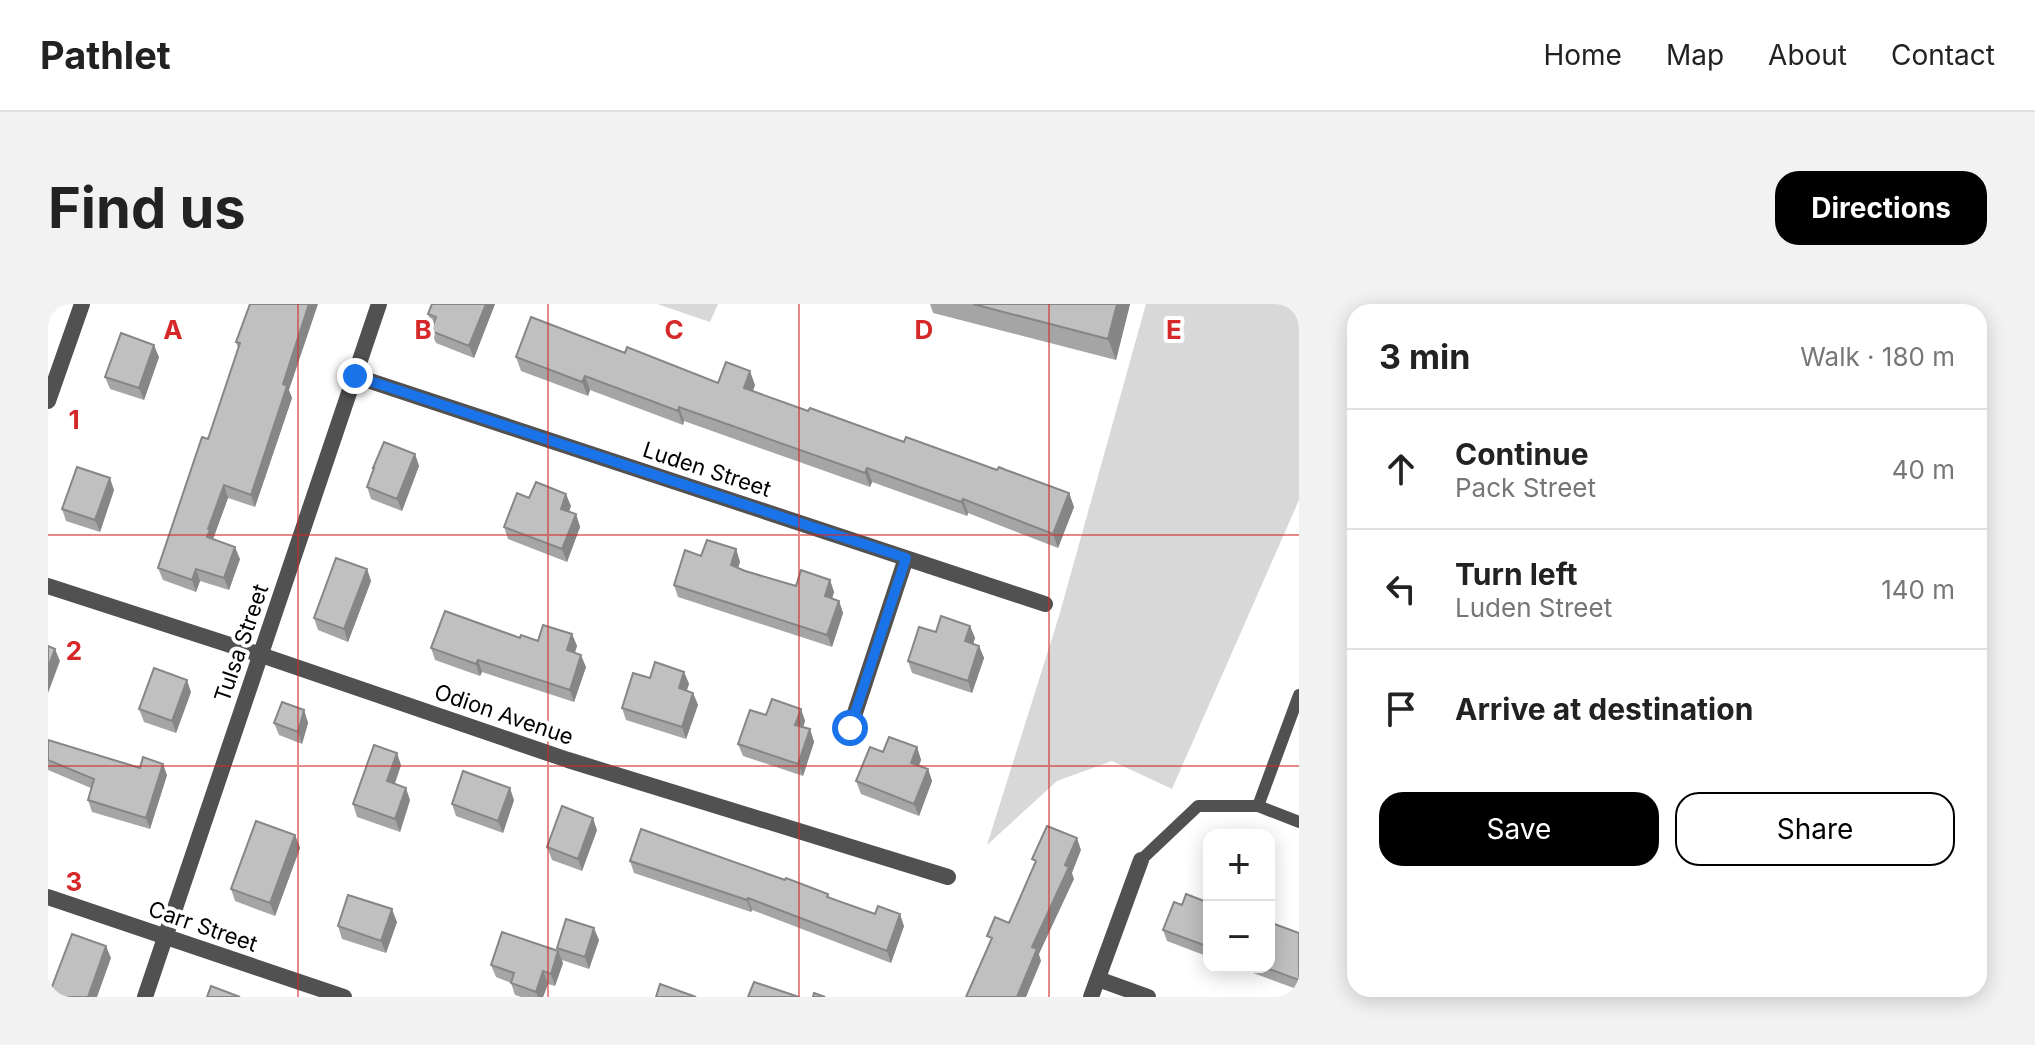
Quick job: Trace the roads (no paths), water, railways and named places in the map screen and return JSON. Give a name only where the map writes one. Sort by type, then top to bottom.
[{"type":"street","points":[[48,401],[82,304]]},
{"type":"street","name":"Tulsa Street","points":[[145,997],[379,304]]},
{"type":"street","name":"Luden Street","points":[[355,376],[1045,604]]},
{"type":"street","points":[[850,728],[906,558]]},
{"type":"street","name":"Odion Avenue","points":[[48,586],[568,760],[948,877]]},
{"type":"street","points":[[1091,997],[1141,860]]},
{"type":"street","name":"Carr Street","points":[[48,897],[344,997]]},
{"type":"street","points":[[1098,979],[1148,997]]},
{"type":"lane","points":[[1258,806],[1299,695]]},
{"type":"lane","points":[[1141,860],[1198,806],[1258,806],[1299,822]]}]
